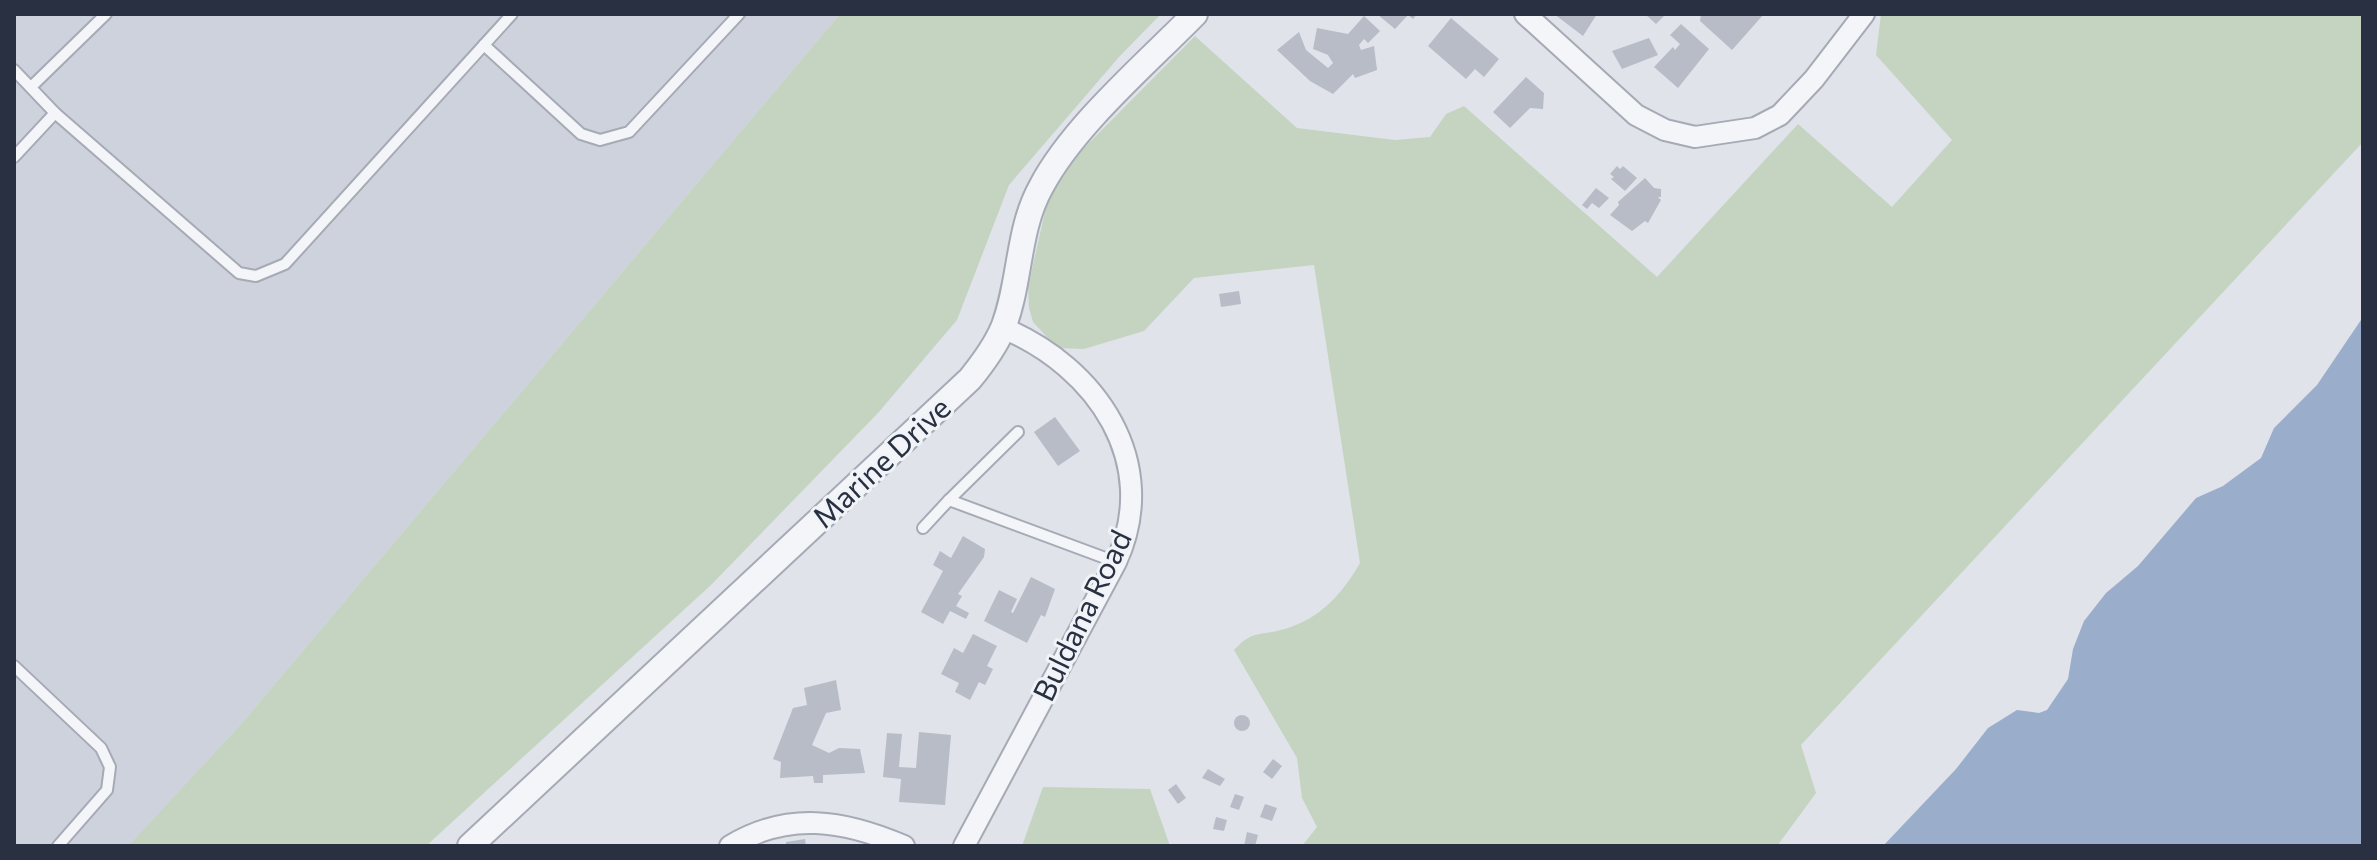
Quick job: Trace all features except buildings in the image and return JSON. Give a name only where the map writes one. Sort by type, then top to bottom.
[{"type":"street","name":"Marine Drive","points":[[470,846],[936,413],[988,356],[1003,328],[1026,224],[1060,155],[1195,14]]},
{"type":"street","points":[[1525,14],[1636,115],[1665,130],[1695,137],[1755,128],[1780,115],[1814,79],[1864,14]]},
{"type":"street","name":"Buldana Road","points":[[964,846],[1116,562],[1130,519],[1132,486],[1127,452],[1116,427],[1078,379],[1038,348],[1003,328]]},
{"type":"street","points":[[730,846],[748,835],[788,822],[825,821],[868,830],[904,846]]},
{"type":"lane","points":[[32,86],[106,14]]},
{"type":"lane","points":[[14,70],[55,113],[239,273],[256,276],[285,264],[512,14]]},
{"type":"lane","points":[[484,45],[581,134],[600,140],[629,132],[739,14]]},
{"type":"lane","points":[[14,157],[55,113]]},
{"type":"lane","points":[[923,528],[1018,432]]},
{"type":"lane","points":[[949,500],[1116,562]]},
{"type":"lane","points":[[14,666],[101,748],[110,767],[107,790],[58,846]]},
{"type":"shaded area","points":[[14,14],[840,14],[242,723],[128,846],[14,846]]},
{"type":"green space","points":[[840,14],[1161,14],[1119,57],[1009,185],[957,320],[878,413],[711,585],[426,846],[128,846],[242,723]]},
{"type":"green space","points":[[1881,14],[2363,14],[2363,142],[1801,745],[1816,793],[1777,846],[1302,846],[1317,827],[1302,798],[1297,758],[1234,650],[1252,636],[1285,629],[1320,611],[1338,595],[1360,563],[1314,265],[1194,278],[1144,331],[1084,349],[1057,348],[1033,322],[1028,287],[1048,198],[1080,152],[1195,36],[1297,128],[1395,140],[1430,137],[1446,114],[1464,106],[1657,277],[1798,124],[1892,207],[1952,140],[1876,55]]},
{"type":"green space","points":[[1043,787],[1150,789],[1170,846],[1022,846]]},
{"type":"water","points":[[2363,317],[2363,846],[1883,846],[1956,769],[1988,728],[2017,710],[2039,713],[2047,710],[2068,679],[2073,649],[2084,621],[2106,593],[2138,566],[2196,498],[2223,486],[2261,458],[2274,428],[2317,385]]}]
